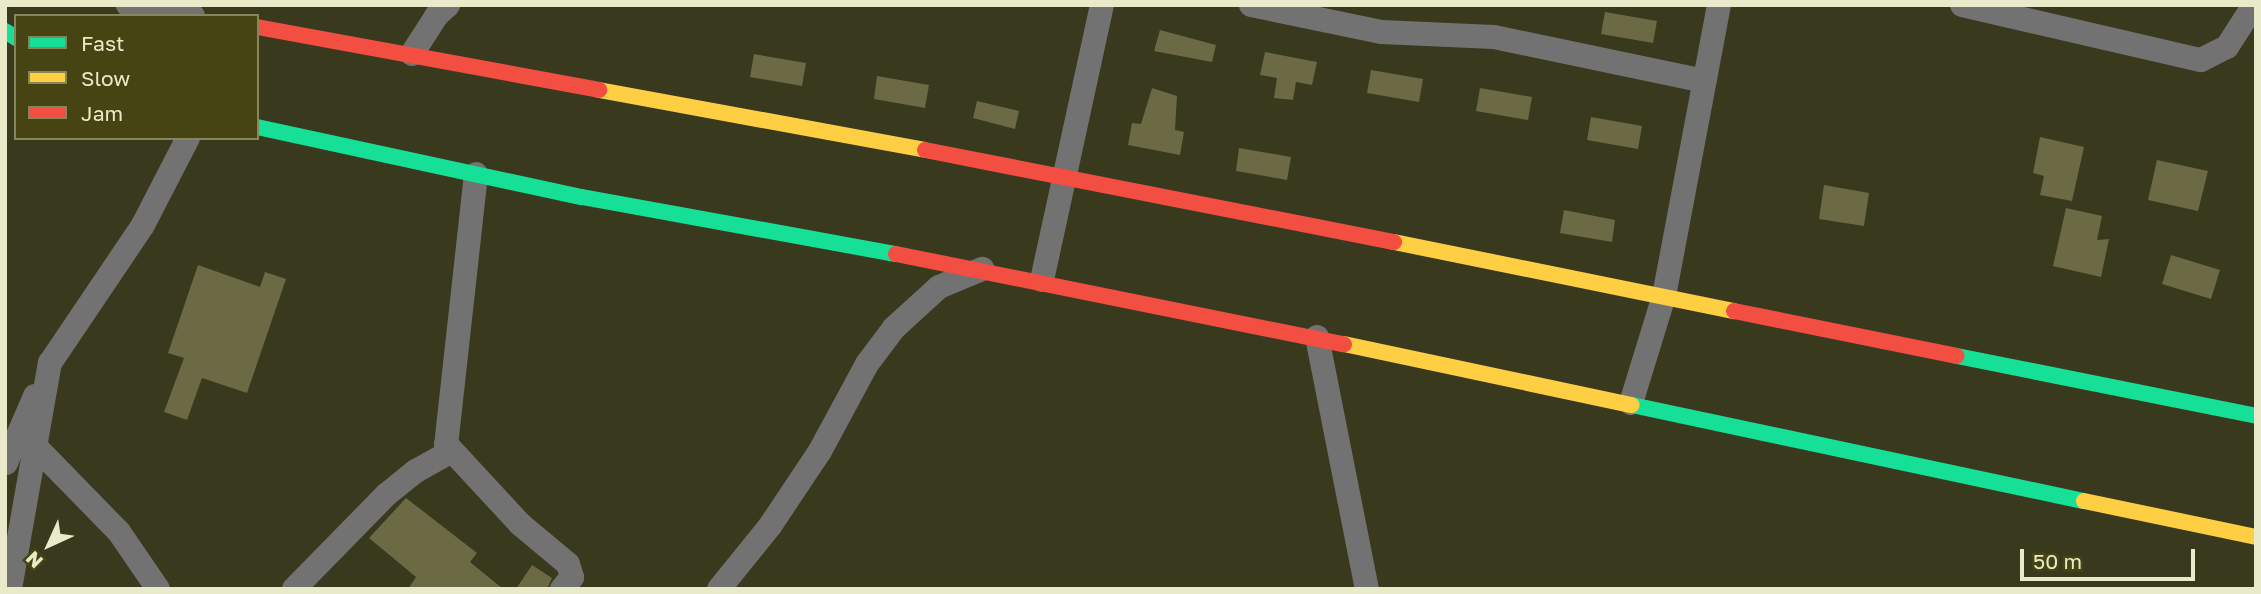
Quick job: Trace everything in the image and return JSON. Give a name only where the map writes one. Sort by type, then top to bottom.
[{"type":"street","points":[[128,5],[181,14]]},
{"type":"street","points":[[412,54],[436,15],[449,5]]},
{"type":"street","points":[[1042,279],[1067,176],[1102,5]]},
{"type":"street","points":[[1251,5],[1381,32],[1494,37],[1704,81]]},
{"type":"street","points":[[1631,403],[1664,296],[1720,5]]},
{"type":"street","points":[[1962,5],[2201,60],[2227,47],[2254,5]]},
{"type":"street","points":[[259,27],[1067,176],[2256,416]]},
{"type":"street","points":[[259,127],[476,174],[1042,279],[2256,537]]},
{"type":"street","points":[[10,589],[50,363],[143,225],[187,140]]},
{"type":"street","points":[[476,174],[446,443],[450,452],[520,524],[568,564],[572,577],[562,589]]},
{"type":"street","points":[[719,589],[770,526],[820,451],[867,364],[894,328],[939,287],[982,269]]},
{"type":"street","points":[[1317,337],[1367,589]]},
{"type":"street","points":[[6,464],[32,400],[44,385]]},
{"type":"street","points":[[294,589],[386,495],[416,471],[450,452]]},
{"type":"street","points":[[6,464],[34,457]]},
{"type":"street","points":[[34,457],[119,532],[158,589]]},
{"type":"building","points":[[1605,12],[1657,21],[1653,43],[1601,34]]},
{"type":"building","points":[[1160,30],[1216,45],[1212,62],[1154,51]]},
{"type":"building","points":[[1265,52],[1317,62],[1312,85],[1296,82],[1293,100],[1274,98],[1277,78],[1260,75]]},
{"type":"building","points":[[754,54],[806,63],[802,86],[750,77]]},
{"type":"building","points":[[1371,70],[1423,79],[1419,102],[1367,93]]},
{"type":"building","points":[[877,76],[929,85],[925,108],[874,99]]},
{"type":"building","points":[[1152,88],[1177,96],[1175,130],[1184,132],[1180,155],[1128,145],[1132,123],[1141,124]]},
{"type":"building","points":[[1480,88],[1532,97],[1528,120],[1476,111]]},
{"type":"building","points":[[977,101],[1019,111],[1015,129],[973,118]]},
{"type":"building","points":[[1591,117],[1642,126],[1638,149],[1587,140]]},
{"type":"building","points":[[2040,137],[2084,147],[2072,201],[2040,195],[2044,176],[2033,173]]},
{"type":"building","points":[[1239,148],[1291,157],[1287,180],[1236,171]]},
{"type":"building","points":[[2157,160],[2208,171],[2198,211],[2148,200]]},
{"type":"building","points":[[1824,185],[1869,193],[1864,226],[1819,219]]},
{"type":"building","points":[[2066,208],[2102,216],[2097,240],[2109,239],[2101,277],[2053,266]]},
{"type":"building","points":[[1564,210],[1615,220],[1612,242],[1560,233]]},
{"type":"building","points":[[2171,255],[2220,270],[2211,299],[2162,284]]},
{"type":"building","points":[[198,265],[260,287],[265,272],[286,279],[247,393],[202,378],[187,420],[164,412],[184,358],[168,353]]},
{"type":"building","points":[[406,498],[477,553],[470,562],[503,589],[408,589],[416,577],[369,538]]},
{"type":"building","points":[[532,565],[552,578],[547,589],[516,589]]},
{"type":"traffic: fast","points":[[5,31],[14,37]]},
{"type":"traffic: fast","points":[[259,127],[582,197],[896,254]]},
{"type":"traffic: fast","points":[[1957,356],[2256,416]]},
{"type":"traffic: fast","points":[[1632,405],[2084,501]]},
{"type":"traffic: slow","points":[[599,90],[925,150]]},
{"type":"traffic: slow","points":[[1394,242],[1734,311]]},
{"type":"traffic: slow","points":[[1344,344],[1632,405]]},
{"type":"traffic: slow","points":[[2084,501],[2256,537]]},
{"type":"traffic: jam","points":[[259,27],[599,90]]},
{"type":"traffic: jam","points":[[925,150],[1394,242]]},
{"type":"traffic: jam","points":[[896,254],[1344,344]]},
{"type":"traffic: jam","points":[[1734,311],[1957,356]]}]
